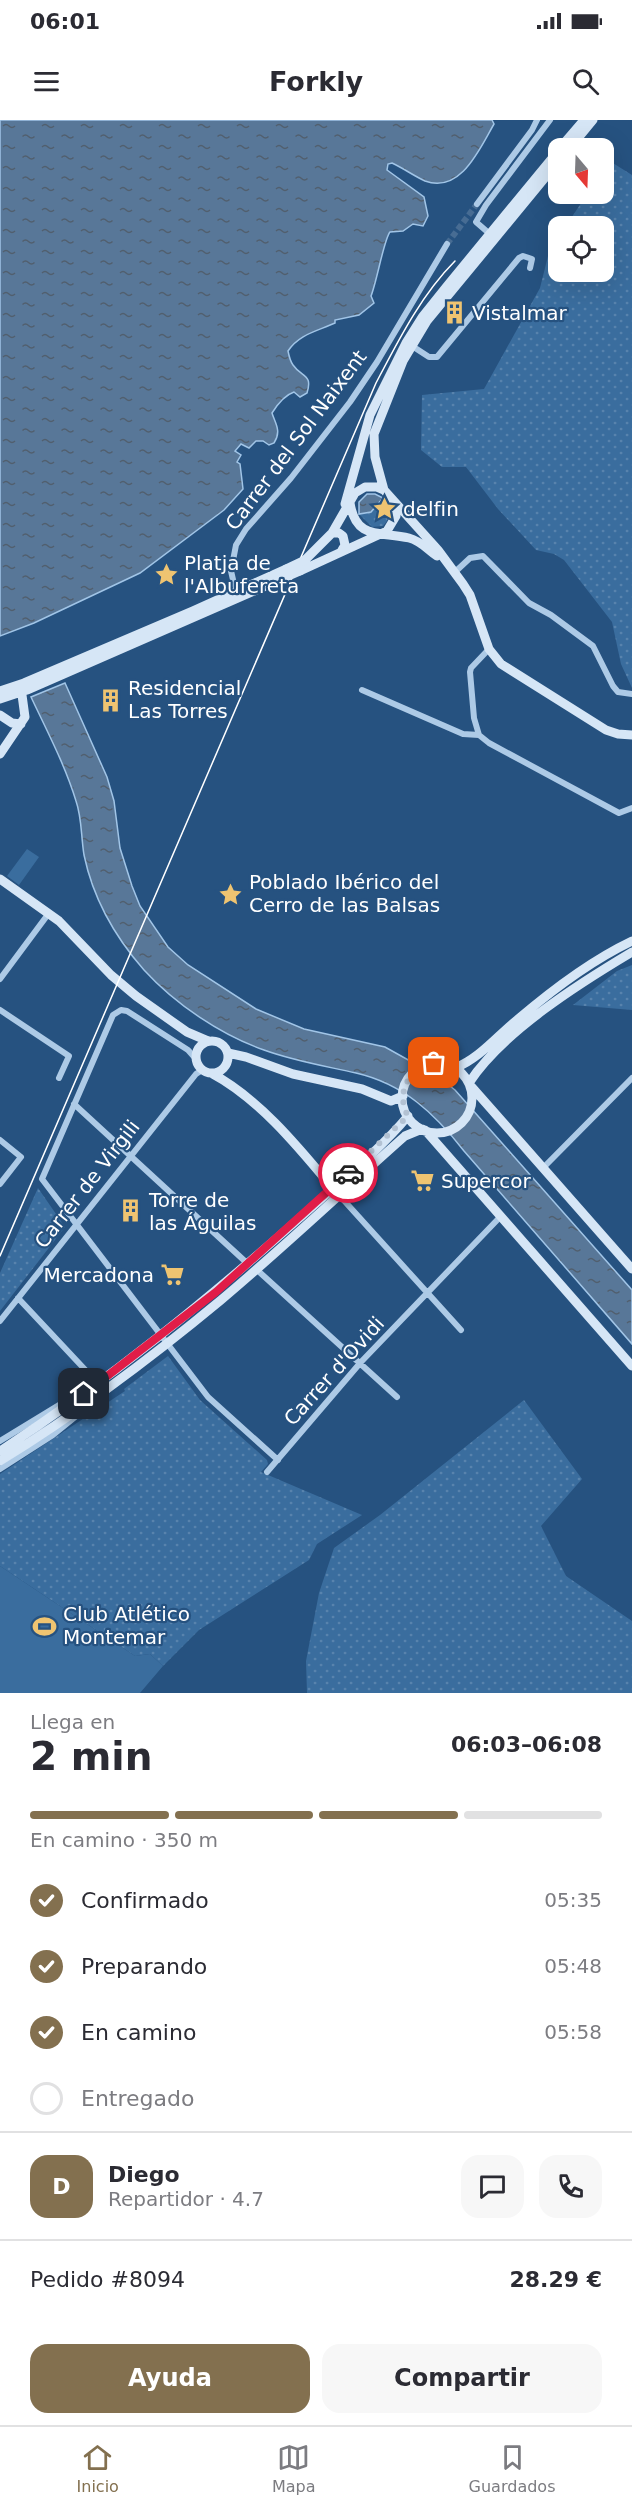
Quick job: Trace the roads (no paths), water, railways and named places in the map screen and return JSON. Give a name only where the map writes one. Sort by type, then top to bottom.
[{"type":"main road","points":[[569,138],[584,120]]},
{"type":"main road","points":[[578,138],[593,120]]},
{"type":"main road","points":[[341,517],[370,415],[409,344],[548,164]]},
{"type":"main road","points":[[492,236],[548,173]]},
{"type":"main road","points":[[409,344],[374,434],[375,457],[384,490],[455,572],[470,595],[489,649],[508,669],[592,722],[618,734],[632,735]]},
{"type":"main road","points":[[351,482],[351,512],[358,525],[372,534],[416,541],[444,560]]},
{"type":"main road","points":[[0,699],[285,573],[305,560],[332,533],[356,493],[365,487],[384,490]]},
{"type":"main road","points":[[285,573],[300,571],[390,529],[396,510],[392,499]]},
{"type":"main road","points":[[332,533],[336,532],[343,536],[345,545],[342,550]]},
{"type":"main road","points":[[362,543],[402,537]]},
{"type":"main road","points":[[0,691],[21,688]]},
{"type":"main road","points":[[0,754],[17,723],[25,714],[21,688]]},
{"type":"main road","points":[[0,715],[17,723]]},
{"type":"main road","points":[[0,879],[49,913],[136,996],[187,1032],[222,1044],[228,1053],[292,1074],[362,1089],[391,1101],[402,1096]]},
{"type":"main road","points":[[455,1068],[473,1059],[546,995],[632,941]]},
{"type":"main road","points":[[0,1461],[164,1340],[252,1267],[336,1192],[405,1136],[423,1129],[443,1132],[461,1123],[469,1112],[472,1100],[469,1084],[480,1066],[552,1003],[632,952]]},
{"type":"main road","points":[[187,1032],[207,1072],[236,1089],[271,1120],[336,1192]]},
{"type":"main road","points":[[197,1054],[208,1041]]},
{"type":"main road","points":[[207,1072],[225,1067],[228,1053]]},
{"type":"main road","points":[[632,1269],[455,1068],[445,1064],[428,1064],[409,1077],[402,1096],[408,1116],[423,1129],[501,1216],[632,1366]]},
{"type":"main road","points":[[336,1192],[408,1116]]},
{"type":"main road","points":[[0,1451],[103,1386]]},
{"type":"street","points":[[477,204],[537,120]]},
{"type":"street","points":[[492,236],[476,222],[486,204],[550,120]]},
{"type":"street","name":"Carrer del Sol Naixent","points":[[241,594],[231,571],[236,545],[246,529],[291,478],[350,402],[377,362],[447,244]]},
{"type":"street","points":[[409,344],[429,357],[437,357],[519,258],[523,256],[532,259],[531,268]]},
{"type":"street","points":[[455,572],[470,558],[483,556],[529,603],[551,615],[593,646],[613,686],[618,692],[632,694]]},
{"type":"street","points":[[489,649],[470,672],[474,718],[479,735],[489,743],[619,813],[632,808]]},
{"type":"street","points":[[362,690],[463,734],[479,735]]},
{"type":"street","points":[[0,979],[49,913]]},
{"type":"street","points":[[0,1010],[69,1056],[59,1078]]},
{"type":"street","points":[[197,1054],[122,1010],[113,1015],[42,1179],[208,1397],[278,1460]]},
{"type":"street","name":"Carrer de Virgili","points":[[0,1321],[196,1074],[207,1072]]},
{"type":"street","points":[[543,1168],[632,1078]]},
{"type":"street","points":[[74,1104],[397,1396]]},
{"type":"street","points":[[0,1140],[21,1157],[0,1184]]},
{"type":"street","points":[[336,1192],[461,1330]]},
{"type":"street","name":"Carrer d'Ovidi","points":[[267,1472],[362,1362],[501,1216]]},
{"type":"street","points":[[18,1298],[103,1386]]},
{"type":"street","points":[[0,1441],[62,1402],[103,1386]]},
{"type":"street","points":[[0,1469],[72,1421],[103,1386]]},
{"type":"water","points":[[0,120],[492,120],[494,124],[476,156],[459,175],[449,181],[438,183],[425,181],[392,163],[388,164],[387,170],[424,197],[428,216],[423,226],[413,224],[403,231],[390,232],[371,296],[374,303],[359,315],[335,320],[335,323],[303,337],[292,345],[288,351],[290,360],[296,369],[308,379],[307,393],[300,397],[294,392],[291,393],[272,413],[278,431],[274,443],[269,445],[263,441],[256,441],[249,448],[241,444],[235,451],[241,455],[237,462],[240,464],[243,489],[224,510],[140,573],[34,623],[0,636]]},
{"type":"water","points":[[367,494],[375,494],[383,498],[371,512],[359,514],[359,502]]},
{"type":"water","points":[[65,683],[107,777],[114,801],[120,848],[132,886],[140,906],[168,947],[188,965],[256,1009],[304,1029],[385,1047],[437,1076],[455,1090],[632,1290],[632,1344],[453,1137],[417,1102],[373,1078],[287,1057],[231,1036],[184,1006],[144,970],[124,944],[99,902],[84,855],[78,807],[72,788],[31,697]]},
{"type":"tunnel","points":[[447,244],[477,204]]},
{"type":"tram line","points":[[0,1256],[376,383],[421,303],[455,261]]},
{"type":"place","name":"Vistalmar","points":[[454,313]]},
{"type":"place","name":"delfin","points":[[385,509]]},
{"type":"place","name":"Platja de l'Albufereta","points":[[166,575]]},
{"type":"place","name":"Residencial Las Torres","points":[[110,700]]},
{"type":"place","name":"Poblado Ibérico del Cerro de las Balsas","points":[[231,894]]},
{"type":"place","name":"Supercor","points":[[423,1181]]},
{"type":"place","name":"Torre de las Águilas","points":[[131,1211]]},
{"type":"place","name":"Mercadona","points":[[172,1275]]},
{"type":"place","name":"Club Atlético Montemar","points":[[45,1626]]}]
